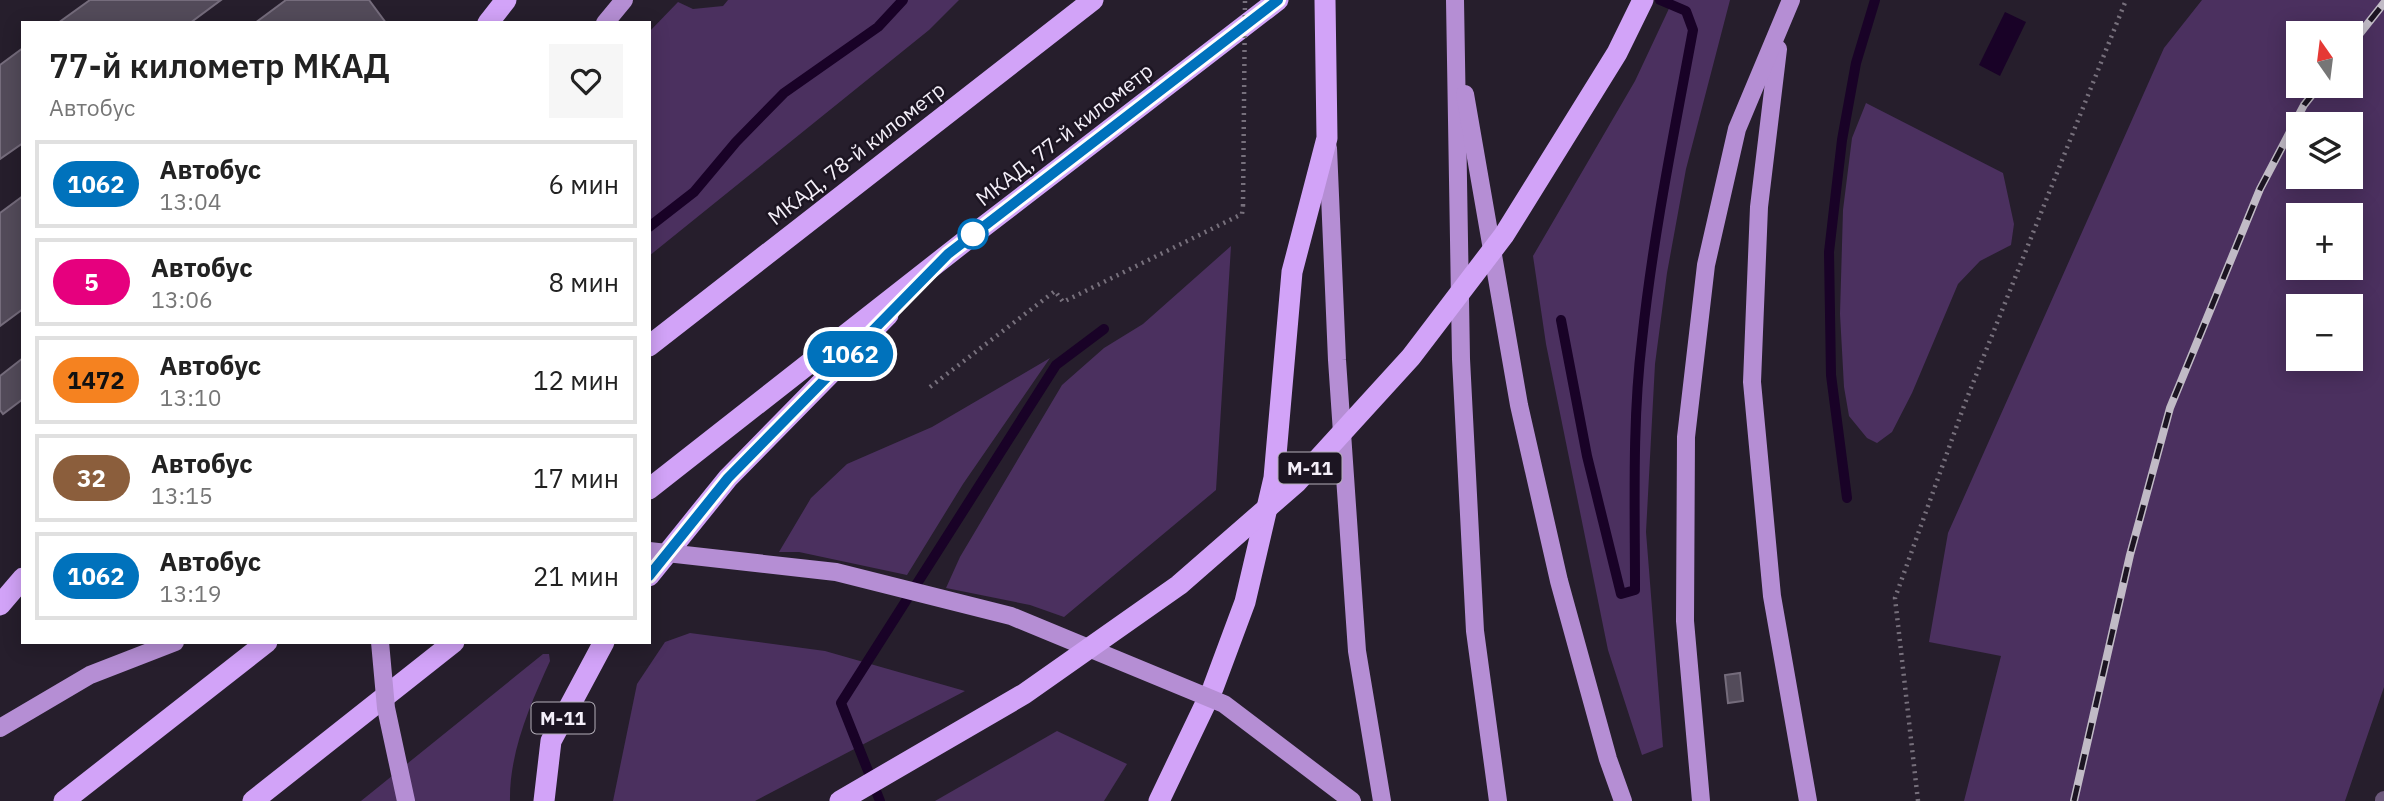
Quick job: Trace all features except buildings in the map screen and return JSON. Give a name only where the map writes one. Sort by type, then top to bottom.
[{"type":"highway","points":[[490,21],[506,0]]},
{"type":"highway","name":"МКАД, 78-й километр","points":[[651,344],[1093,0]]},
{"type":"highway","name":"МКАД, 77-й километр","points":[[651,487],[1278,0]]},
{"type":"highway","name":"М-11","points":[[1159,801],[1213,688],[1245,602],[1274,478],[1292,272],[1327,138],[1325,0]]},
{"type":"highway","name":"М-11","points":[[840,801],[1024,694],[1179,585],[1297,482],[1410,357],[1504,235],[1617,53],[1643,0]]},
{"type":"highway","points":[[651,574],[728,478],[948,254]]},
{"type":"highway","points":[[0,605],[21,580]]},
{"type":"highway","points":[[64,801],[264,644]]},
{"type":"highway","points":[[253,801],[451,644]]},
{"type":"highway","name":"М-11","points":[[544,801],[551,741],[603,644]]},
{"type":"main road","points":[[607,21],[624,0]]},
{"type":"main road","points":[[1455,0],[1461,359],[1475,631],[1498,801]]},
{"type":"main road","points":[[1701,801],[1685,621],[1686,437],[1706,265],[1737,130],[1791,0]]},
{"type":"main road","points":[[1781,29],[1759,208],[1752,382],[1772,596],[1808,801]]},
{"type":"main road","points":[[1455,35],[1519,405],[1562,593],[1608,759],[1623,801]]},
{"type":"main road","points":[[1327,138],[1337,359],[1357,651],[1382,801]]},
{"type":"main road","points":[[651,551],[836,572],[1010,615],[1224,704],[1352,801]]},
{"type":"main road","points":[[0,728],[90,675],[170,644]]},
{"type":"main road","points":[[380,644],[386,708],[406,801]]},
{"type":"path","points":[[930,387],[1055,291],[1063,302],[1242,214],[1245,0]]},
{"type":"path","points":[[1918,801],[1895,598],[1965,403],[2126,0]]},
{"type":"shaded area","points":[[728,0],[959,0],[929,30],[651,254],[651,30],[678,2],[693,9],[723,6]]},
{"type":"shaded area","points":[[1673,0],[1730,0],[1686,169],[1667,273],[1655,364],[1646,532],[1663,747],[1642,755],[1608,650],[1546,344],[1533,256],[1635,81]]},
{"type":"shaded area","points":[[2202,0],[2384,0],[2384,687],[2345,801],[1964,801],[2001,656],[1929,642],[1948,533],[2164,48]]},
{"type":"shaded area","points":[[2005,12],[2026,22],[2000,76],[1979,65]]},
{"type":"shaded area","points":[[1866,103],[2003,173],[2014,224],[2011,245],[1980,261],[1958,284],[1912,393],[1892,432],[1877,443],[1867,438],[1849,416],[1844,387],[1840,314],[1843,210],[1852,138]]},
{"type":"shaded area","points":[[1231,246],[1216,490],[1064,617],[1030,605],[946,588],[960,557],[1062,385],[1104,348],[1143,324]]},
{"type":"shaded area","points":[[1050,358],[963,484],[907,575],[799,552],[779,552],[811,498],[847,464],[932,427]]},
{"type":"shaded area","points":[[690,633],[825,651],[965,691],[755,801],[613,801],[637,684],[665,642]]},
{"type":"shaded area","points":[[543,654],[549,654],[550,661],[528,712],[517,747],[510,801],[361,801]]},
{"type":"shaded area","points":[[1057,731],[1127,764],[1104,801],[935,801]]},
{"type":"waterway","points":[[651,225],[694,192],[736,142],[784,93],[878,27],[903,0]]},
{"type":"waterway","points":[[1561,320],[1587,456],[1621,594],[1635,590],[1635,433],[1642,340],[1658,223],[1693,30],[1686,11],[1660,0]]},
{"type":"waterway","points":[[1847,498],[1831,375],[1829,252],[1842,140],[1856,63],[1875,0]]},
{"type":"waterway","points":[[880,801],[841,703],[1056,365],[1104,329]]},
{"type":"railway","points":[[2363,30],[2384,3]]},
{"type":"railway","points":[[2074,801],[2130,555],[2170,408],[2260,189],[2310,98]]},
{"type":"bus line","name":"1062","points":[[651,574],[728,478],[948,254],[1278,0]]}]
